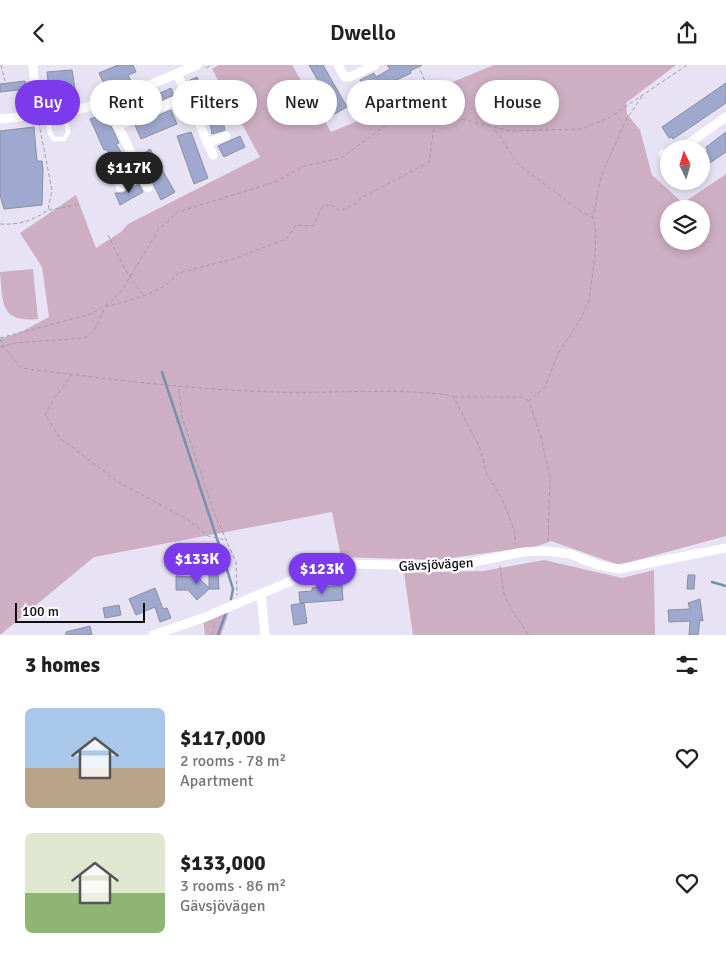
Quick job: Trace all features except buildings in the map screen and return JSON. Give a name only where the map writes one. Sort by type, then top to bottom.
[{"type":"street","points":[[32,65],[34,80]]},
{"type":"street","points":[[162,80],[197,65]]},
{"type":"street","points":[[338,65],[345,77],[350,77],[375,65]]},
{"type":"street","points":[[177,74],[180,80]]},
{"type":"street","points":[[148,188],[117,126],[172,103]]},
{"type":"street","points":[[0,119],[15,117]]},
{"type":"street","points":[[694,140],[726,117]]},
{"type":"street","points":[[199,125],[213,155]]},
{"type":"street","points":[[207,143],[226,136]]},
{"type":"street","points":[[120,187],[142,176]]},
{"type":"street","name":"Gävsjövägen","points":[[153,635],[330,567],[348,564],[433,566],[547,551],[570,555],[619,569],[726,548]]},
{"type":"street","points":[[261,593],[265,635]]},
{"type":"lane","points":[[49,125],[50,133],[54,139],[64,139],[68,133],[67,125]]},
{"type":"path","points":[[1,65],[5,81]]},
{"type":"path","points":[[418,65],[424,80]]},
{"type":"path","points":[[465,121],[494,129],[526,132],[582,129],[610,117],[688,65]]},
{"type":"path","points":[[529,401],[545,387],[558,354],[576,327],[589,301],[595,256],[596,231],[593,218],[601,176],[626,120],[644,95]]},
{"type":"path","points":[[39,125],[52,190],[48,210]]},
{"type":"path","points":[[389,125],[341,158],[304,166],[275,182],[178,212],[158,229],[122,290],[112,301],[91,314],[0,338],[1,346],[21,368],[178,388],[322,393],[408,391],[453,397],[522,397],[529,401],[541,438],[550,476],[550,520],[547,551]]},
{"type":"path","points":[[1,346],[15,343],[84,339],[97,328],[105,307],[144,296],[165,286],[179,273],[233,259],[286,239],[296,225],[313,225],[322,207],[330,204],[340,211],[429,162],[434,125]]},
{"type":"path","points":[[494,129],[518,163],[580,211],[593,218]]},
{"type":"path","points":[[0,224],[16,225],[33,220],[48,210],[81,204]]},
{"type":"path","points":[[108,235],[130,276],[144,296]]},
{"type":"path","points":[[72,374],[53,399],[45,415],[60,438],[118,482],[187,519],[208,536],[225,540]]},
{"type":"path","points":[[178,388],[182,417],[225,540],[236,562],[235,587],[241,602]]},
{"type":"path","points":[[453,397],[480,448],[487,475],[502,498],[515,532],[515,547],[511,555]]},
{"type":"path","points":[[500,558],[504,594],[511,609],[529,635]]},
{"type":"path","points":[[212,635],[217,612]]},
{"type":"shaded area","points":[[219,65],[292,65],[301,80],[267,80],[267,125],[327,125],[331,132],[348,125],[465,125],[465,80],[458,80],[494,65],[676,65],[626,103],[627,114],[640,130],[652,175],[660,182],[660,190],[669,190],[680,200],[660,200],[660,250],[710,250],[710,200],[687,200],[702,190],[710,190],[710,185],[726,174],[726,536],[619,565],[551,541],[538,546],[436,560],[341,557],[332,512],[94,557],[0,635],[0,339],[21,332],[49,317],[42,267],[20,233],[76,195],[96,248],[121,232],[128,224],[260,157],[243,125],[257,125],[257,80],[218,80],[212,69]]},
{"type":"shaded area","points":[[33,269],[38,319],[16,318],[10,314],[3,302],[0,272]]},
{"type":"shaded area","points":[[544,560],[622,578],[654,570],[655,635],[413,635],[404,573],[483,571]]},
{"type":"shaded area","points":[[231,606],[221,635],[205,635],[203,618]]},
{"type":"waterway","points":[[162,372],[233,589],[231,599]]},
{"type":"waterway","points":[[712,582],[726,586]]},
{"type":"waterway","points":[[218,635],[225,615]]}]
